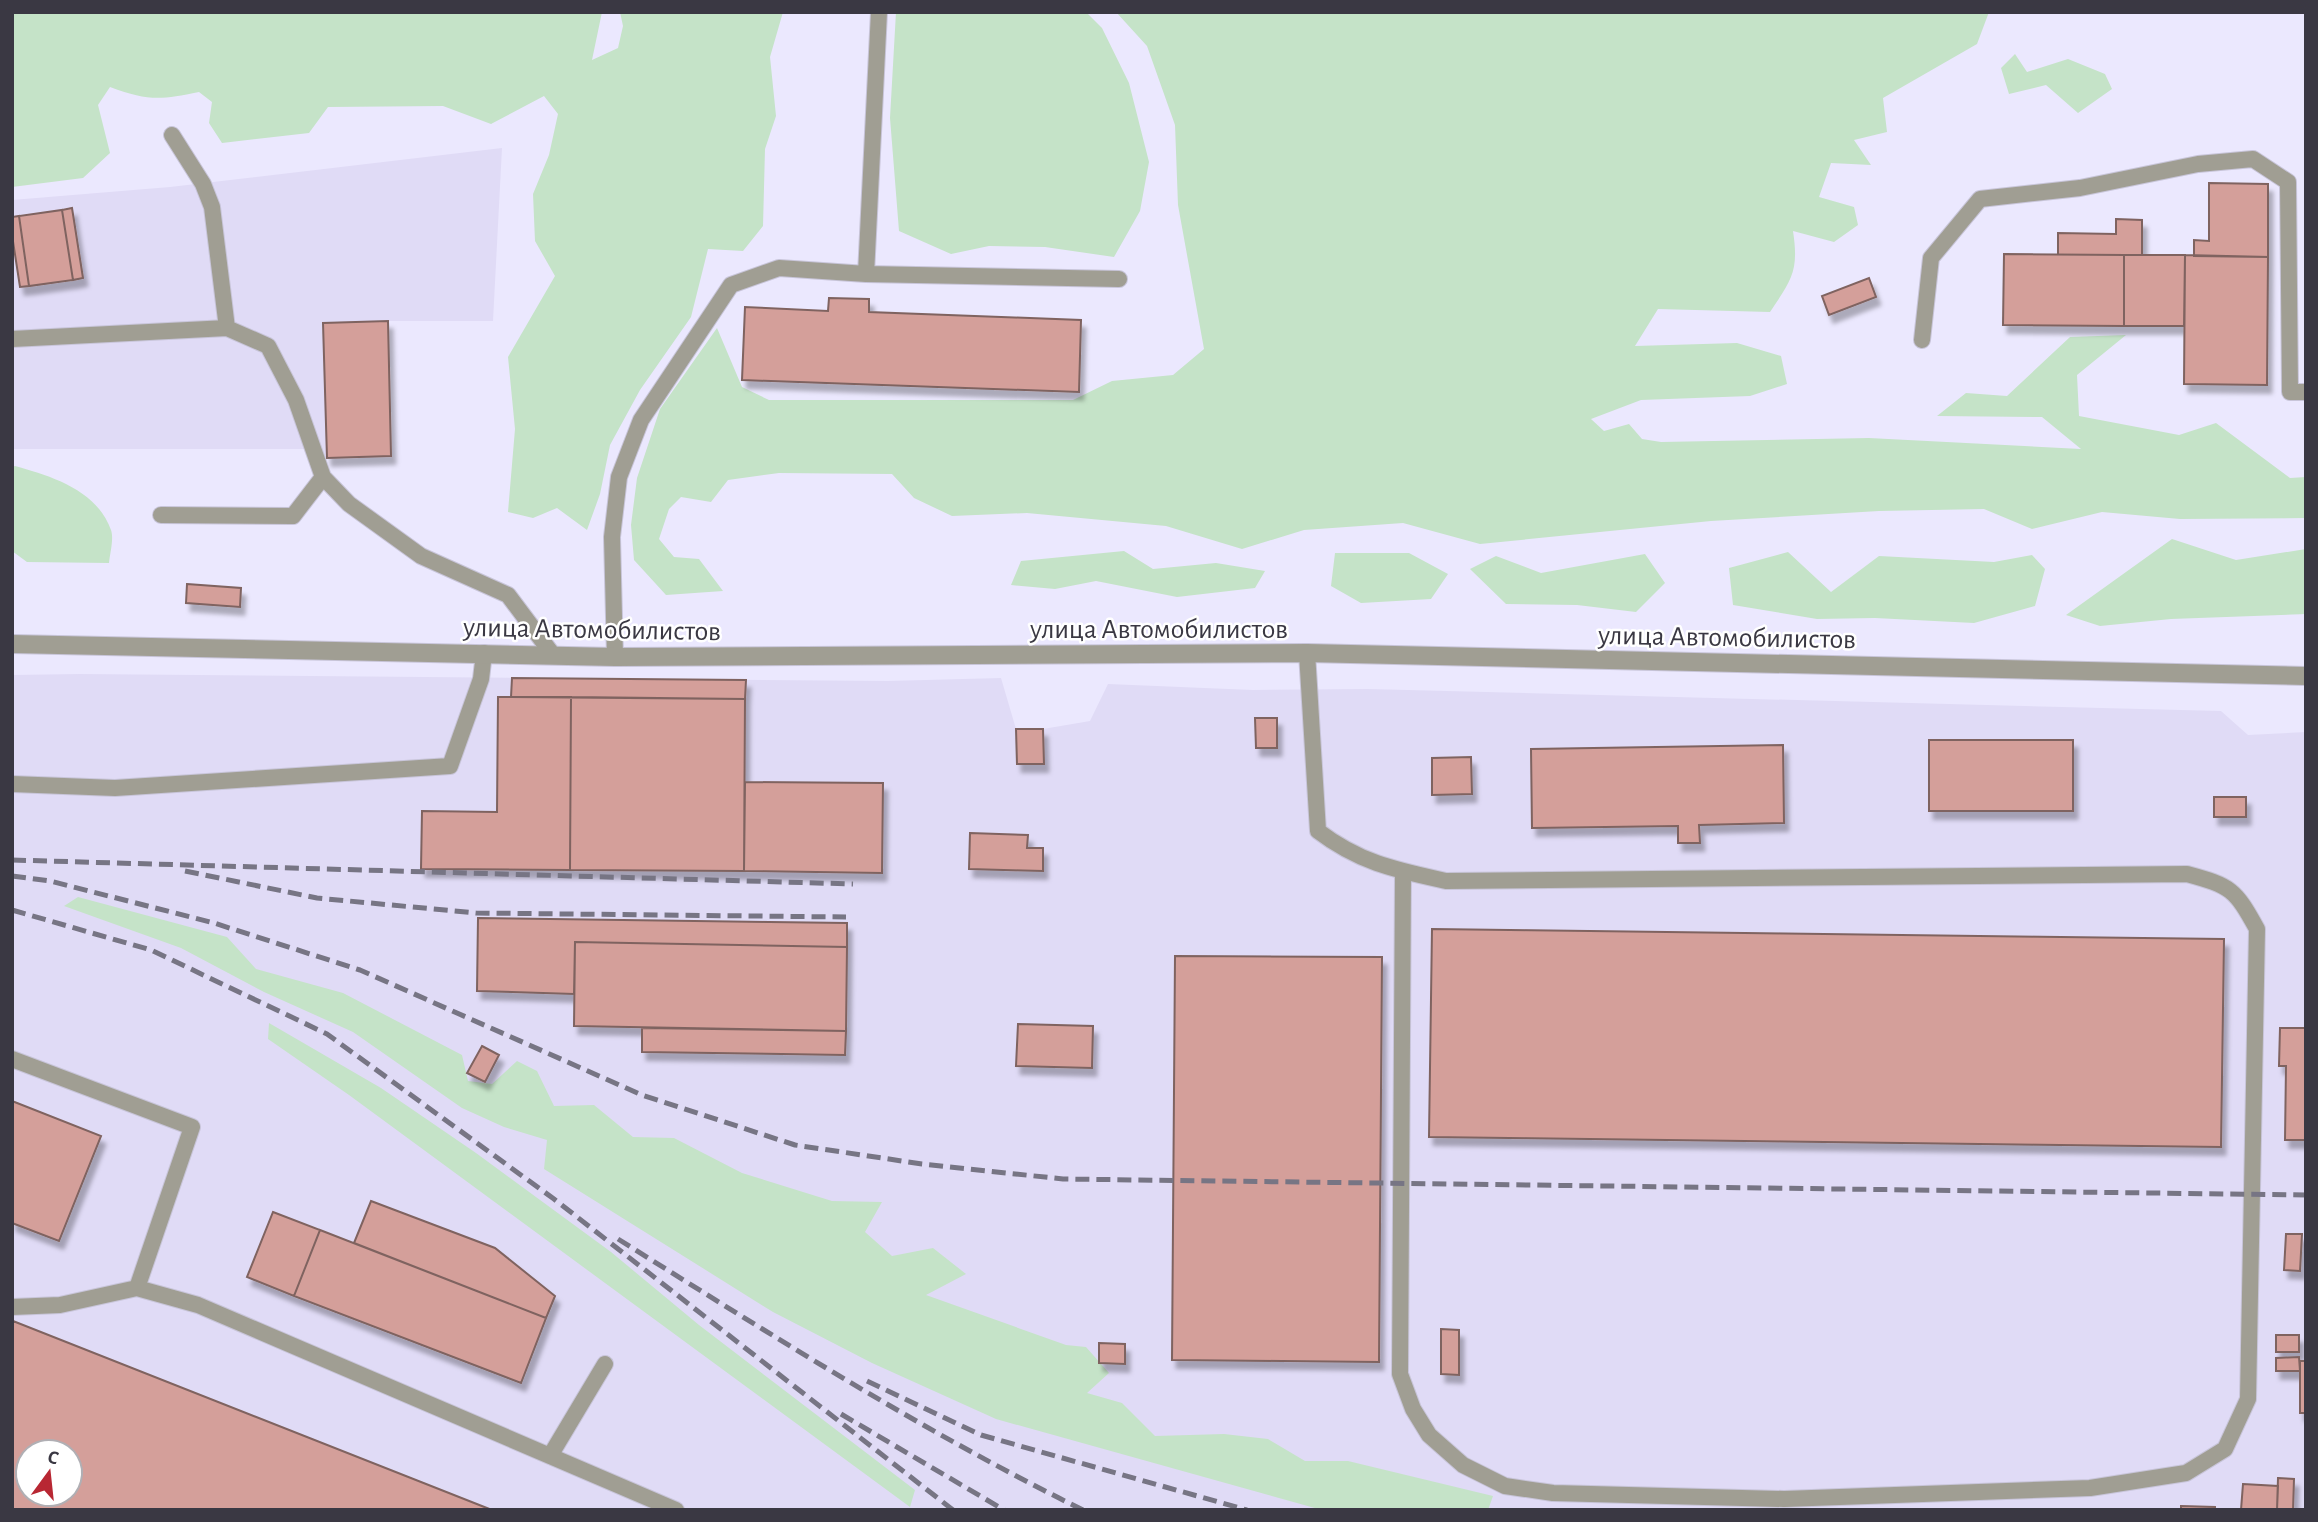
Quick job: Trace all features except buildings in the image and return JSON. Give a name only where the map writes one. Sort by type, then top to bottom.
[{"type":"street","name":"улица Автомобилистов","points":[[12,644],[615,657],[1307,653],[2306,676]]},
{"type":"lane","points":[[866,274],[879,12]]},
{"type":"lane","points":[[172,135],[203,184],[212,208],[227,328]]},
{"type":"lane","points":[[1922,340],[1931,258],[1980,199],[2080,188],[2198,164],[2253,159],[2288,182],[2290,392],[2306,392]]},
{"type":"lane","points":[[615,657],[612,537],[619,477],[649,409],[731,285],[779,268],[866,274],[1119,279]]},
{"type":"lane","points":[[12,339],[227,328],[268,346],[296,400],[323,477],[349,503],[421,556],[508,595],[554,655]]},
{"type":"lane","points":[[161,515],[293,516],[323,477]]},
{"type":"lane","points":[[12,784],[115,788],[450,766],[481,679],[484,653]]},
{"type":"lane","points":[[1307,653],[1318,831],[1343,850],[1377,866],[1446,881],[2187,874],[2218,882],[2239,896],[2257,929],[2248,1399],[2225,1449],[2186,1473],[2090,1488],[1784,1499],[1553,1493],[1504,1486],[1463,1465],[1429,1434],[1413,1409],[1401,1374],[1403,872]]},
{"type":"lane","points":[[12,1059],[192,1127],[137,1288]]},
{"type":"lane","points":[[12,1307],[60,1306],[137,1288],[198,1305],[676,1510]]},
{"type":"lane","points":[[550,1456],[605,1364]]},
{"type":"shaded area","points":[[502,148],[493,321],[388,321],[391,456],[327,458],[311,449],[12,449],[12,200],[170,187]]},
{"type":"shaded area","points":[[12,675],[888,681],[1001,678],[1016,729],[1043,729],[1090,721],[1108,684],[1253,690],[1368,689],[2221,711],[2248,735],[2306,732],[2306,1510],[12,1510]]},
{"type":"green space","points":[[12,12],[602,12],[592,60],[618,48],[623,26],[620,12],[783,12],[770,57],[776,116],[765,149],[763,226],[743,251],[708,249],[691,317],[640,390],[610,445],[600,494],[587,530],[557,508],[533,518],[508,512],[515,429],[508,357],[555,276],[535,241],[533,194],[549,155],[558,114],[544,96],[491,124],[443,106],[328,107],[309,133],[222,143],[209,123],[212,102],[199,92],[154,98],[110,87],[98,105],[110,153],[83,178],[12,187]]},
{"type":"green space","points":[[896,12],[1086,12],[1102,28],[1129,83],[1149,162],[1140,211],[1114,257],[1045,247],[989,246],[951,254],[899,231],[890,118]]},
{"type":"green space","points":[[1116,12],[1989,12],[1977,44],[1883,98],[1887,132],[1854,140],[1871,165],[1831,163],[1819,197],[1854,207],[1858,225],[1834,242],[1793,231],[1795,256],[1792,274],[1770,312],[1658,309],[1635,346],[1737,343],[1781,356],[1787,384],[1750,396],[1641,400],[1591,419],[1604,431],[1629,424],[1642,439],[1661,442],[1869,438],[2081,449],[2042,417],[1937,416],[1966,393],[2007,396],[2070,337],[2126,335],[2077,375],[2079,416],[2179,435],[2216,423],[2290,478],[2306,477],[2306,518],[2180,519],[2102,512],[2032,529],[1984,509],[1879,511],[1711,521],[1480,544],[1403,523],[1304,530],[1242,549],[1166,526],[1027,513],[952,516],[914,498],[892,474],[779,473],[728,480],[711,502],[681,497],[669,509],[659,539],[674,557],[699,559],[723,591],[666,595],[634,560],[631,525],[637,478],[660,409],[717,328],[742,387],[769,400],[1073,400],[1112,381],[1173,375],[1204,349],[1178,205],[1175,125],[1147,46]]},
{"type":"green space","points":[[2015,54],[2027,72],[2068,59],[2105,74],[2112,89],[2078,113],[2046,85],[2009,94],[2001,68]]},
{"type":"green space","points":[[12,467],[58,480],[84,495],[95,505],[111,530],[109,563],[27,562],[12,551]]},
{"type":"green space","points":[[2172,539],[2236,560],[2306,549],[2306,614],[2171,619],[2100,626],[2066,615]]},
{"type":"green space","points":[[1124,551],[1153,569],[1216,563],[1265,571],[1255,588],[1177,597],[1096,581],[1055,589],[1011,585],[1021,561]]},
{"type":"green space","points":[[1788,552],[1831,592],[1879,556],[1994,562],[2032,555],[2045,569],[2035,606],[1974,623],[1875,618],[1817,619],[1733,605],[1729,568]]},
{"type":"green space","points":[[1335,553],[1409,553],[1448,574],[1431,599],[1361,603],[1331,586]]},
{"type":"green space","points":[[1645,554],[1665,583],[1636,612],[1577,605],[1506,604],[1470,569],[1496,556],[1541,573]]},
{"type":"green space","points":[[78,897],[227,937],[256,969],[343,993],[462,1055],[468,1081],[492,1084],[517,1061],[537,1071],[554,1106],[594,1105],[633,1137],[674,1138],[742,1173],[832,1201],[882,1202],[865,1232],[892,1256],[933,1248],[966,1274],[926,1295],[1066,1345],[1086,1347],[1109,1373],[1087,1393],[1122,1403],[1155,1436],[1224,1434],[1268,1439],[1305,1461],[1348,1461],[1493,1496],[1488,1510],[1322,1510],[996,1419],[872,1363],[773,1312],[544,1169],[547,1140],[504,1127],[462,1108],[353,1032],[264,992],[181,948],[64,906]]},
{"type":"green space","points":[[269,1023],[381,1088],[476,1153],[611,1252],[699,1325],[915,1490],[910,1507],[349,1095],[268,1039]]},
{"type":"railway","points":[[12,860],[853,884]]},
{"type":"railway","points":[[185,871],[317,898],[476,913],[846,917]]},
{"type":"railway","points":[[12,876],[50,881],[214,923],[360,970],[642,1095],[795,1145],[922,1164],[1063,1179],[2306,1195]]},
{"type":"railway","points":[[12,910],[151,950],[327,1034],[554,1199],[953,1510]]},
{"type":"railway","points":[[618,1239],[905,1415],[1083,1510]]},
{"type":"railway","points":[[867,1381],[981,1435],[1247,1510]]},
{"type":"railway","points":[[841,1414],[1004,1510]]}]
